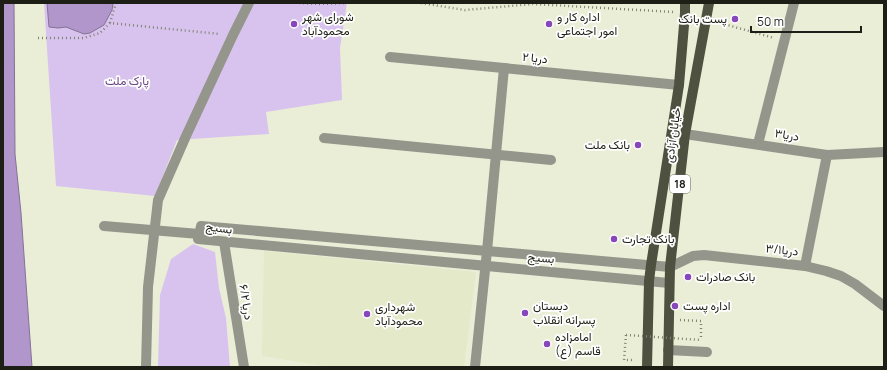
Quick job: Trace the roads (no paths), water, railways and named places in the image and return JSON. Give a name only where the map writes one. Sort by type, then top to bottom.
[{"type":"main road","name":"خیابان آزادی","points":[[668,367],[670,267],[686,134],[709,3]]},
{"type":"main road","name":"خیابان آزادی","points":[[647,367],[649,281],[679,85],[685,8]]},
{"type":"street","points":[[146,367],[148,287],[158,200],[189,129],[249,3]]},
{"type":"street","points":[[758,144],[794,3]]},
{"type":"street","name":"دریا ۲","points":[[390,57],[679,85]]},
{"type":"street","points":[[475,367],[504,68]]},
{"type":"street","name":"دریا۳","points":[[686,134],[828,155],[884,152]]},
{"type":"street","points":[[324,138],[551,160]]},
{"type":"street","points":[[805,266],[828,155]]},
{"type":"street","points":[[104,226],[200,234]]},
{"type":"street","name":"بسیج","points":[[669,283],[198,239],[201,226],[670,267]]},
{"type":"street","points":[[286,248],[288,234]]},
{"type":"street","name":"دریا ۶/۲","points":[[224,242],[244,367]]},
{"type":"street","name":"دریا۳/۱","points":[[670,267],[693,256],[704,255],[805,266],[826,271],[846,279],[884,306]]},
{"type":"street","points":[[668,350],[708,352]]},
{"type":"place","name":"پست بانک","points":[[735,19]]},
{"type":"place","name":"شورای شهر محمودآباد","points":[[294,24]]},
{"type":"place","name":"اداره کار و امور اجتماعی","points":[[549,24]]},
{"type":"place","name":"بانک ملت","points":[[638,145]]},
{"type":"place","name":"بانک تجارت","points":[[614,239]]},
{"type":"place","name":"بانک صادرات","points":[[688,277]]},
{"type":"place","name":"اداره پست","points":[[675,306]]},
{"type":"place","name":"دبستان پسرانه انقلاب","points":[[525,313]]},
{"type":"place","name":"شهرداری محمودآباد","points":[[367,314]]},
{"type":"place","name":"امامزاده قاسم (ع)","points":[[547,344]]},
{"type":"park label","name":"پارک ملت","points":[[127,81]]}]
